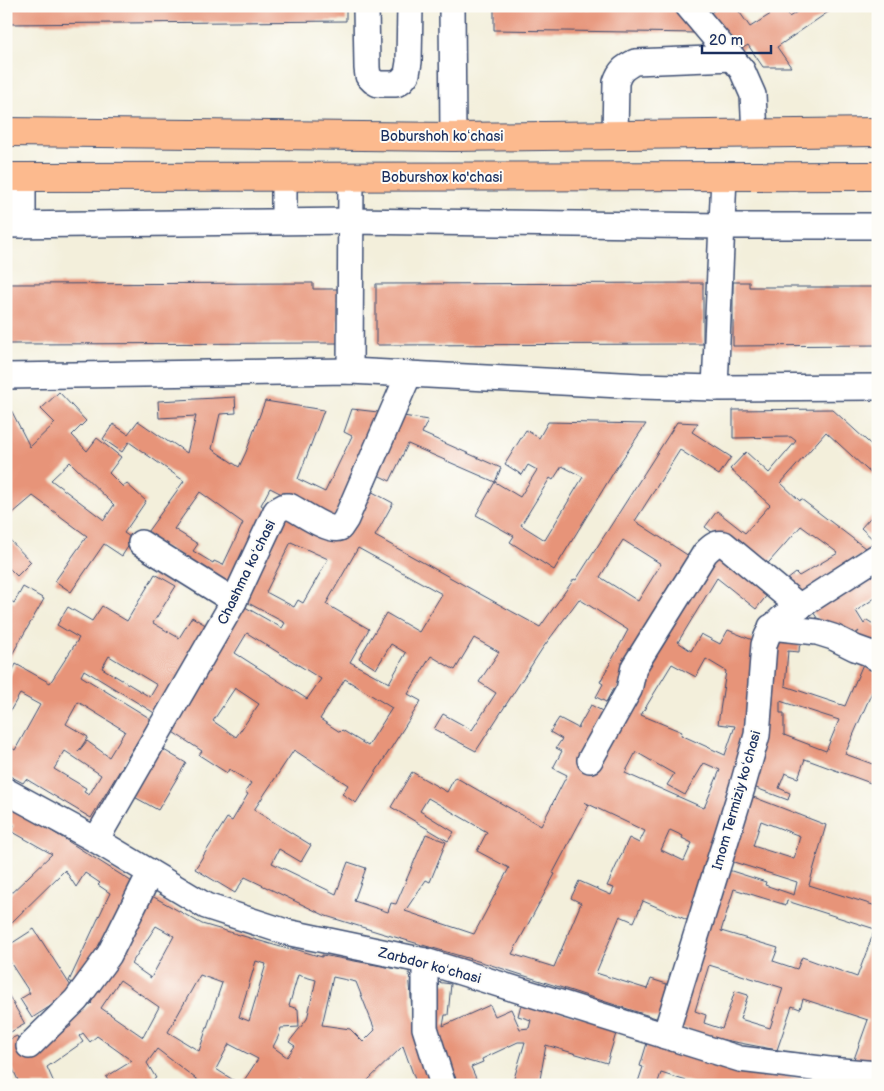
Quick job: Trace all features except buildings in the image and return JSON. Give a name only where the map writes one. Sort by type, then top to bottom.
[{"type":"main road","name":"Boburshoh koʻchasi","points":[[6,132],[453,137],[878,132]]},
{"type":"main road","name":"Boburshox ko'chasi","points":[[14,177],[878,176]]},
{"type":"street","points":[[366,6],[368,76],[378,84],[396,84],[407,74],[410,6]]},
{"type":"street","points":[[452,6],[453,137]]},
{"type":"street","points":[[688,6],[742,70],[753,95],[755,133]]},
{"type":"street","points":[[615,135],[616,82],[623,68],[635,62],[733,58]]},
{"type":"street","points":[[715,388],[724,176]]},
{"type":"street","points":[[14,177],[14,225],[350,221],[878,226]]},
{"type":"street","points":[[284,177],[284,222]]},
{"type":"street","points":[[350,370],[351,177]]},
{"type":"street","points":[[6,376],[350,370],[640,386],[715,388],[878,387]]},
{"type":"street","name":"Chashma koʻchasi","points":[[96,840],[234,601],[276,511],[289,506],[328,527],[340,528],[346,519],[409,374]]},
{"type":"street","points":[[141,543],[234,601]]},
{"type":"street","points":[[590,760],[629,690],[634,667],[705,553],[710,548],[716,544],[724,544],[800,607]]},
{"type":"street","points":[[771,628],[783,618],[878,556]]},
{"type":"street","points":[[771,628],[818,632],[869,653],[878,659]]},
{"type":"street","name":"Imom Termiziy koʻchasi","points":[[665,1036],[757,735],[764,645],[771,628]]},
{"type":"street","name":"Zarbdor koʻchasi","points":[[6,791],[96,840],[206,906],[259,924],[286,932],[425,961],[740,1059],[878,1074]]},
{"type":"street","points":[[30,1046],[76,1000],[109,954],[150,872]]},
{"type":"street","points":[[425,961],[425,1028],[443,1085]]}]
